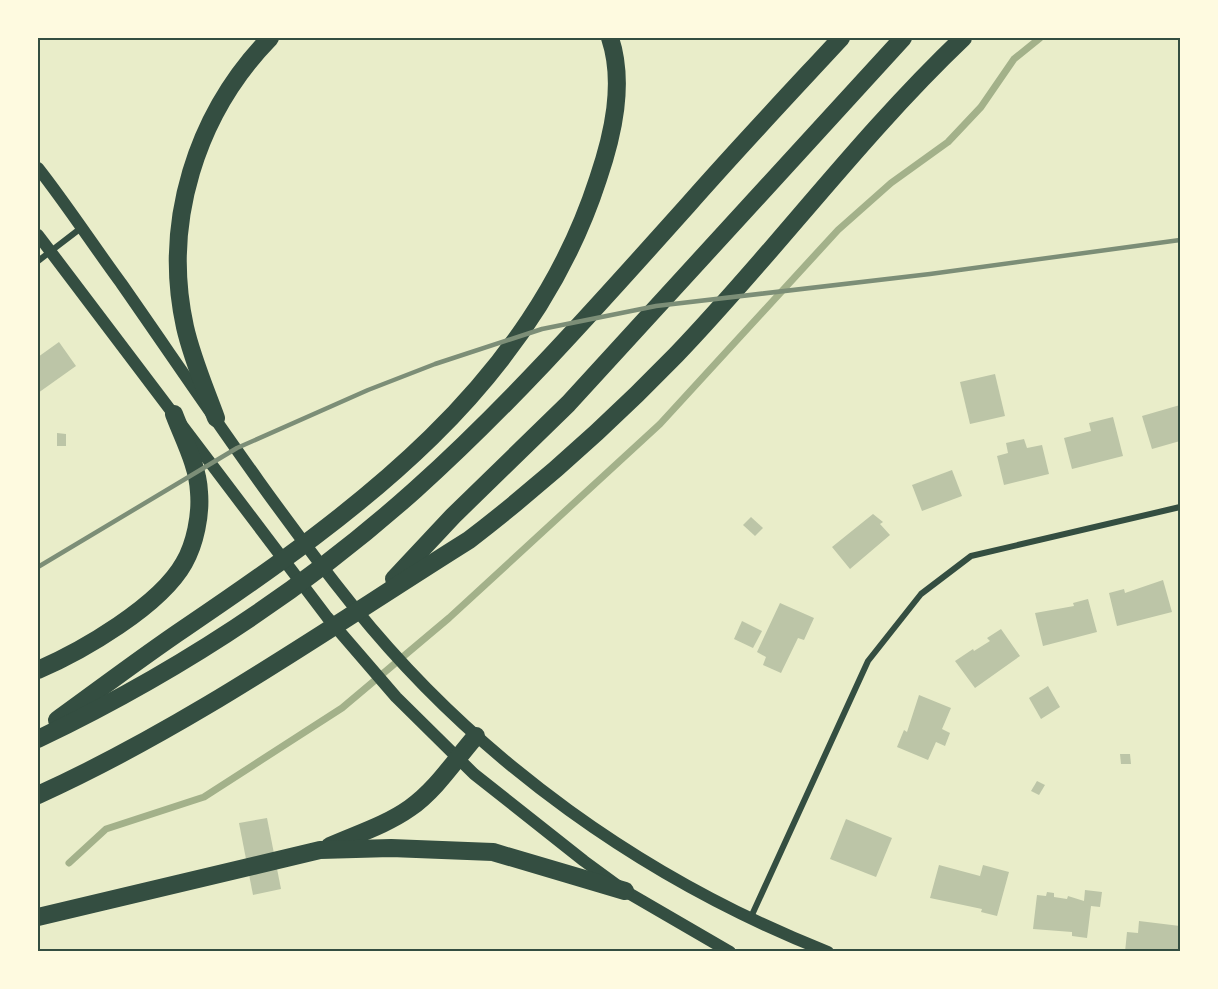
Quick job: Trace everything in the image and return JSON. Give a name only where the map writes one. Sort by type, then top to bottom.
[{"type":"highway","points":[[216,418],[189,345],[180,303],[177,256],[181,209],[195,159],[217,110],[234,81],[270,38]]},
{"type":"highway","points":[[38,736],[337,519],[421,449],[483,384],[543,301],[579,233],[591,202],[615,113],[615,62],[610,38]]},
{"type":"highway","points":[[38,736],[147,683],[224,636],[353,542],[415,490],[528,381],[841,38]]},
{"type":"highway","points":[[375,600],[453,516],[568,404],[903,38]]},
{"type":"highway","points":[[38,795],[166,731],[469,540],[500,516],[619,411],[676,355],[878,124],[963,38]]},
{"type":"highway","points":[[38,670],[113,629],[161,591],[184,564],[196,526],[200,490],[174,414]]},
{"type":"highway","points":[[38,917],[320,850],[384,824],[410,808],[428,792],[476,736]]},
{"type":"highway","points":[[320,850],[402,849],[493,852],[625,891]]},
{"type":"main road","points":[[38,168],[255,473],[354,607],[443,705],[476,736],[547,793],[611,839],[684,884],[828,951]]},
{"type":"main road","points":[[38,235],[327,617],[422,723],[457,758],[584,861],[625,891],[730,951]]},
{"type":"street","points":[[38,261],[81,228]]},
{"type":"street","points":[[751,916],[868,661],[921,594],[971,556],[1180,507]]},
{"type":"building","points":[[59,342],[76,366],[38,393],[38,357]]},
{"type":"building","points":[[995,374],[1005,416],[970,424],[960,382]]},
{"type":"building","points":[[1180,405],[1180,441],[1152,449],[1142,416]]},
{"type":"building","points":[[1113,417],[1123,456],[1072,469],[1064,438],[1091,431],[1089,423]]},
{"type":"building","points":[[57,433],[66,434],[66,446],[57,446]]},
{"type":"building","points":[[1024,439],[1027,448],[1042,445],[1049,474],[1004,485],[997,456],[1008,453],[1006,443]]},
{"type":"building","points":[[952,470],[962,496],[922,511],[912,485]]},
{"type":"building","points":[[873,514],[883,522],[880,524],[890,535],[850,569],[832,547]]},
{"type":"building","points":[[751,517],[763,528],[755,536],[743,525]]},
{"type":"building","points":[[1163,580],[1172,612],[1117,626],[1109,593],[1124,589],[1125,593]]},
{"type":"building","points":[[1088,599],[1097,632],[1043,646],[1035,613],[1074,606],[1073,603]]},
{"type":"building","points":[[780,603],[814,618],[804,640],[798,638],[781,673],[763,665],[766,657],[757,652]]},
{"type":"building","points":[[742,621],[762,631],[753,648],[734,639]]},
{"type":"building","points":[[1001,629],[1020,656],[975,688],[955,661],[990,641],[987,638]]},
{"type":"building","points":[[1048,686],[1060,707],[1041,719],[1029,698]]},
{"type":"building","points":[[919,695],[951,708],[942,729],[950,733],[945,746],[936,742],[928,760],[897,747],[904,730],[907,732]]},
{"type":"building","points":[[1120,754],[1130,754],[1131,764],[1121,764]]},
{"type":"building","points":[[1037,781],[1045,785],[1039,795],[1031,791]]},
{"type":"building","points":[[267,818],[281,889],[253,895],[239,823]]},
{"type":"building","points":[[846,819],[892,838],[876,877],[830,859]]},
{"type":"building","points":[[939,865],[980,876],[983,865],[1009,872],[997,916],[981,912],[982,909],[930,898]]},
{"type":"building","points":[[1085,890],[1102,892],[1100,907],[1091,906],[1087,938],[1072,936],[1072,932],[1033,929],[1037,895],[1046,896],[1047,892],[1054,893],[1054,897],[1067,899],[1068,896],[1084,901]]},
{"type":"building","points":[[1139,921],[1180,926],[1180,952],[1125,952],[1127,932],[1138,933]]},
{"type":"waterway","points":[[69,863],[106,829],[204,797],[342,708],[449,618],[660,424],[838,230],[891,183],[948,142],[981,107],[1014,59],[1040,38]]},
{"type":"railway","points":[[38,567],[237,448],[368,390],[435,364],[542,329],[656,306],[930,274],[1180,240]]}]
